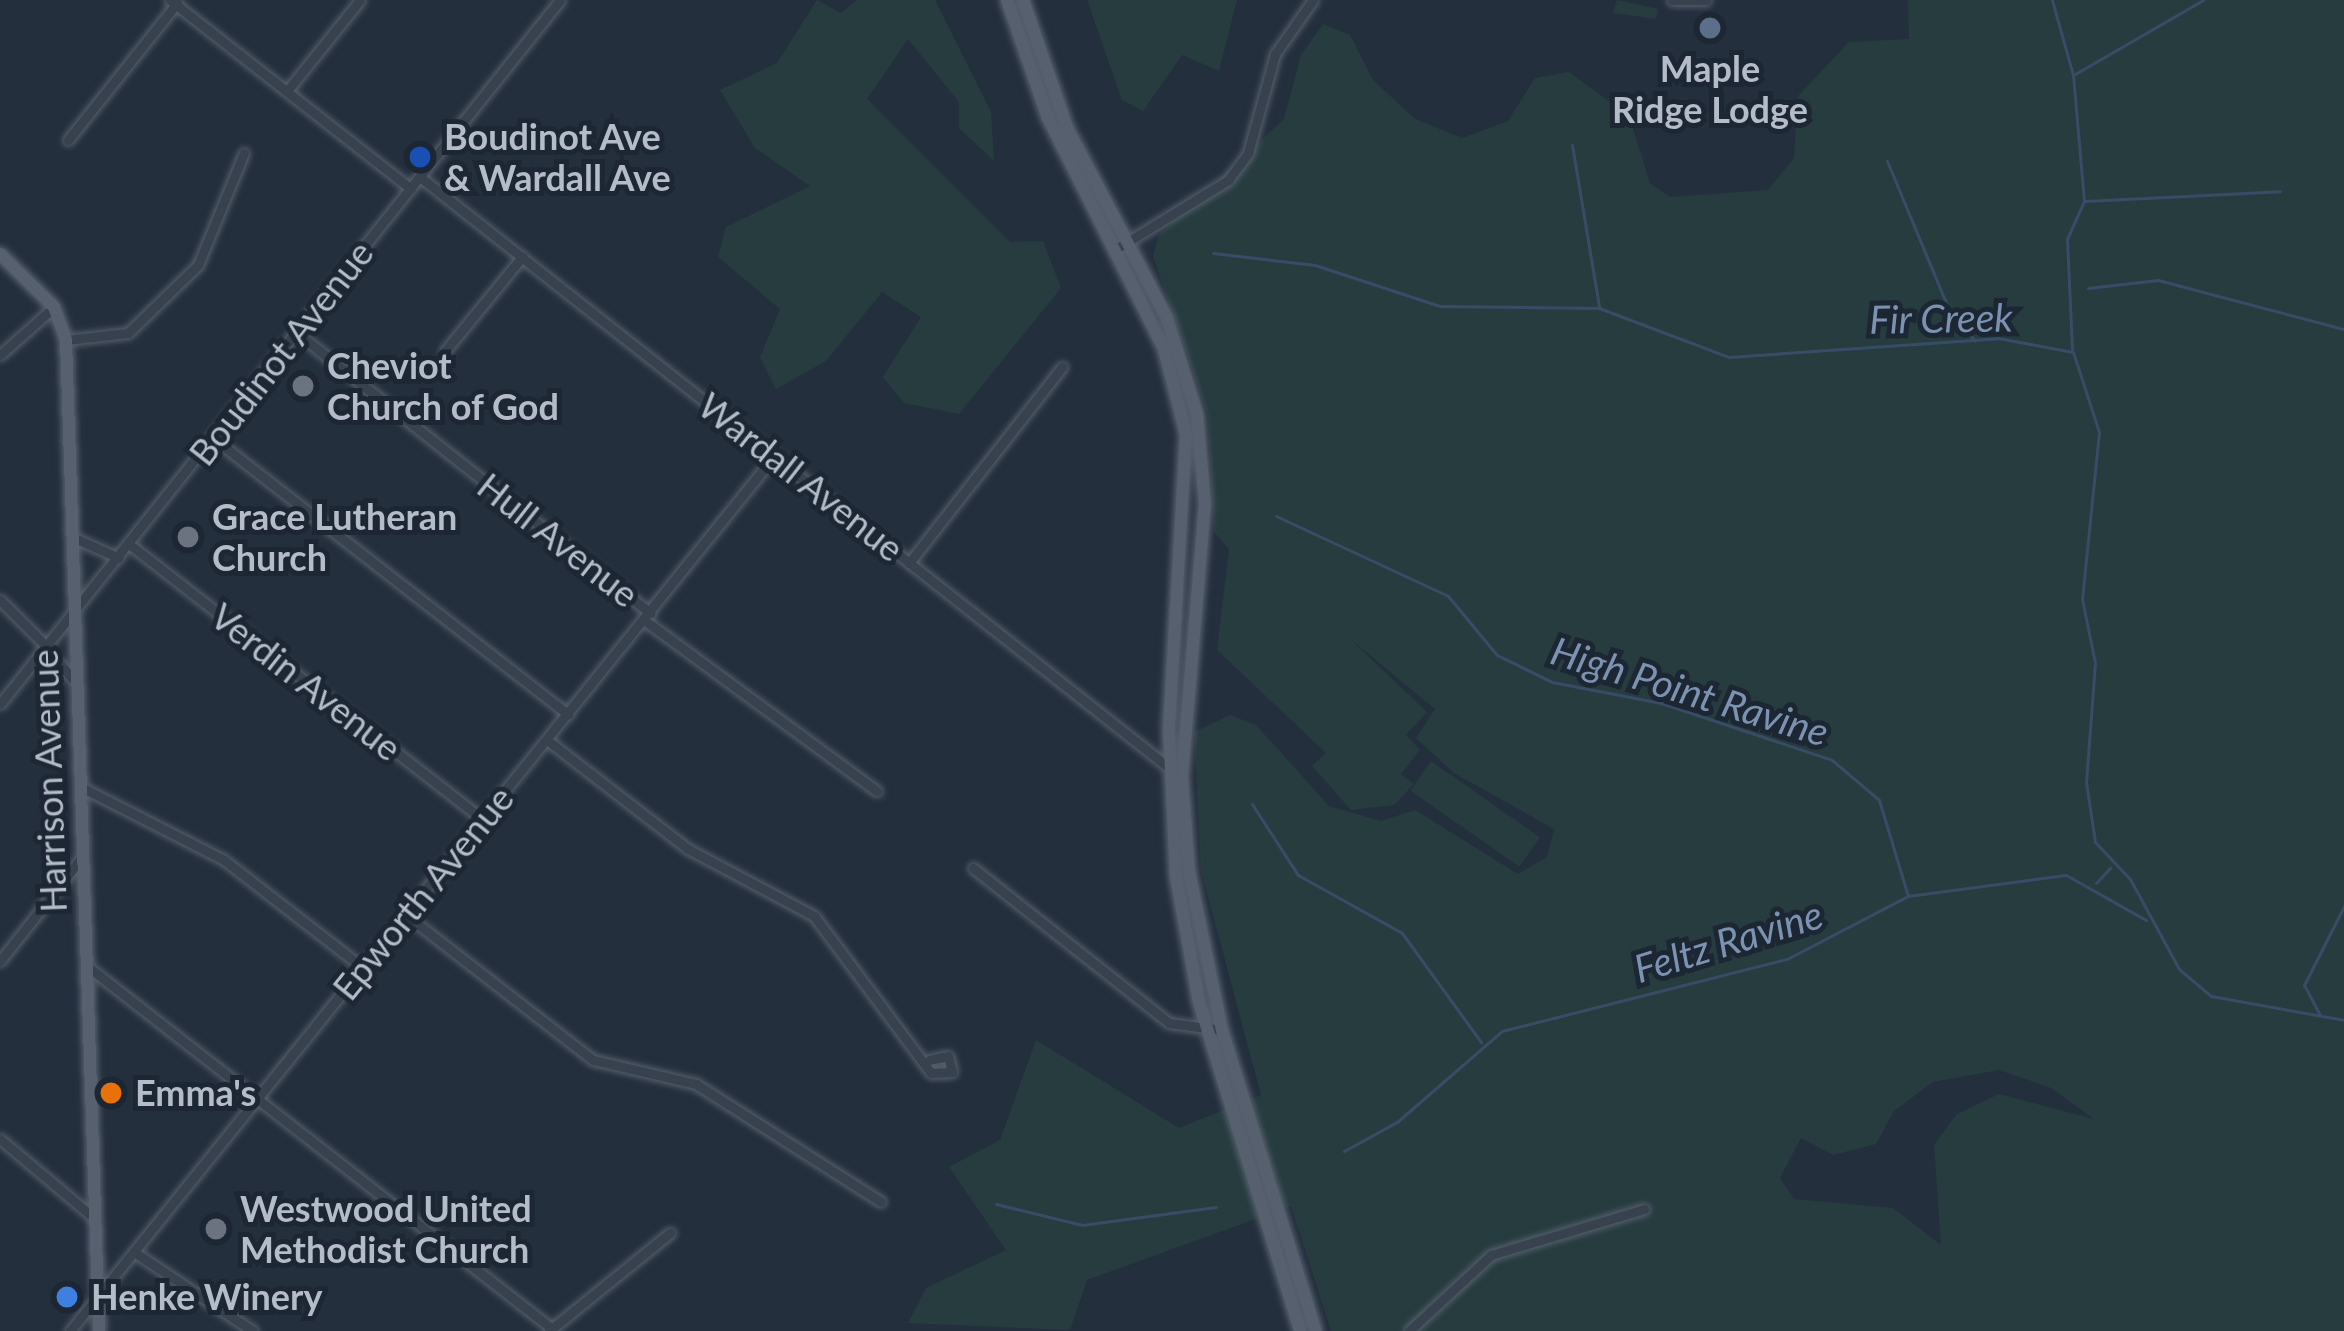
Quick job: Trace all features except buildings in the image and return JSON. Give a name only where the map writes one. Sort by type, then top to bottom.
[{"type":"main road","points":[[1007,0],[1031,80],[1182,356],[1204,475],[1181,777],[1215,1030],[1316,1331]]},
{"type":"main road","points":[[1023,0],[1067,128],[1164,349],[1186,434],[1168,767],[1176,877],[1300,1331]]},
{"type":"main road","name":"Harrison Avenue","points":[[0,254],[54,307],[66,340],[99,1331]]},
{"type":"street","points":[[287,91],[360,0]]},
{"type":"street","name":"Boudinot Avenue","points":[[0,704],[560,0]]},
{"type":"street","points":[[1122,246],[1228,180],[1248,154],[1276,54],[1312,0]]},
{"type":"street","points":[[1672,0],[1706,0]]},
{"type":"street","points":[[68,140],[175,2],[411,189]]},
{"type":"street","points":[[66,340],[128,333],[199,265],[244,153]]},
{"type":"street","name":"Wardall Avenue","points":[[420,177],[1181,777]]},
{"type":"street","points":[[445,352],[521,256]]},
{"type":"street","points":[[0,355],[54,307]]},
{"type":"street","name":"Hull Avenue","points":[[297,333],[647,616],[877,791]]},
{"type":"street","points":[[909,563],[1062,367]]},
{"type":"street","points":[[213,438],[568,714]]},
{"type":"street","name":"Epworth Avenue","points":[[70,1331],[775,455]]},
{"type":"street","points":[[70,533],[86,552],[118,558]]},
{"type":"street","name":"Verdin Avenue","points":[[129,544],[482,819]]},
{"type":"street","points":[[0,600],[46,646]]},
{"type":"street","points":[[33,662],[60,664],[77,684]]},
{"type":"street","points":[[547,740],[688,850],[814,916],[929,1060]]},
{"type":"street","points":[[81,787],[224,860],[363,968]]},
{"type":"street","points":[[0,961],[83,856]]},
{"type":"street","points":[[973,868],[1169,1023],[1215,1030]]},
{"type":"street","points":[[406,915],[593,1060],[696,1084],[880,1202]]},
{"type":"street","points":[[87,966],[260,1095],[550,1330],[670,1233]]},
{"type":"street","points":[[0,1139],[94,1218]]},
{"type":"street","points":[[1409,1331],[1491,1256],[1644,1209]]},
{"type":"street","points":[[134,1252],[253,1331]]},
{"type":"green space","points":[[817,0],[841,13],[857,0],[935,0],[991,112],[994,161],[959,128],[959,102],[908,39],[867,99],[1010,242],[1043,241],[1061,288],[959,414],[904,403],[883,377],[921,317],[882,292],[826,361],[776,389],[760,357],[780,309],[718,257],[726,227],[810,186],[755,148],[720,90],[777,63]]},
{"type":"green space","points":[[1087,0],[1237,0],[1219,71],[1182,55],[1143,111],[1122,100]]},
{"type":"green space","points":[[1617,0],[1658,9],[1656,19],[1613,13]]},
{"type":"green space","points":[[1908,0],[2344,0],[2344,1331],[1331,1331],[1291,1206],[1087,1280],[1070,1330],[908,1323],[926,1288],[1006,1250],[949,1167],[1000,1140],[1036,1040],[1179,1128],[1261,1095],[1201,870],[1194,732],[1230,715],[1256,725],[1329,806],[1381,821],[1415,810],[1518,874],[1547,857],[1554,829],[1454,773],[1416,738],[1435,709],[1348,637],[1427,712],[1406,735],[1420,750],[1401,774],[1414,784],[1394,805],[1351,810],[1312,766],[1326,753],[1217,650],[1229,549],[1214,532],[1208,414],[1153,256],[1159,235],[1284,119],[1301,55],[1323,24],[1350,35],[1373,80],[1415,119],[1462,138],[1508,121],[1535,78],[1569,72],[1629,116],[1650,183],[1670,197],[1768,190],[1794,158],[1798,96],[1849,42],[1909,39]],"holes":[[[1999,1070],[2051,1088],[2094,1119],[1999,1094],[1957,1114],[1934,1145],[1941,1245],[1893,1208],[1794,1199],[1780,1178],[1801,1138],[1833,1155],[1876,1144],[1894,1111],[1933,1082]]]},
{"type":"green space","points":[[1431,761],[1540,837],[1519,867],[1410,790]]},
{"type":"waterway","points":[[2052,0],[2073,75],[2084,201],[2067,239],[2072,349]]},
{"type":"waterway","points":[[2075,74],[2203,0]]},
{"type":"waterway","points":[[1572,145],[1599,307]]},
{"type":"waterway","points":[[1887,161],[1950,312],[1975,341]]},
{"type":"waterway","points":[[2085,201],[2280,191]]},
{"type":"waterway","name":"Fir Creek","points":[[1213,253],[1315,265],[1440,306],[1599,308],[1729,357],[1998,338],[2073,352],[2099,432],[2082,599],[2095,663],[2086,782],[2095,842],[2130,879],[2179,969],[2211,996],[2344,1020]]},
{"type":"waterway","points":[[2088,288],[2158,280],[2344,329]]},
{"type":"waterway","name":"High Point Ravine","points":[[1276,516],[1448,596],[1497,655],[1552,682],[1661,703],[1832,760],[1879,800],[1908,896]]},
{"type":"waterway","points":[[1252,804],[1298,875],[1402,933],[1481,1042]]},
{"type":"waterway","points":[[2096,883],[2110,868]]},
{"type":"waterway","name":"Feltz Ravine","points":[[1344,1151],[1397,1122],[1502,1031],[1787,959],[1908,896],[2066,875],[2146,920]]},
{"type":"waterway","points":[[2320,1015],[2304,985],[2344,906]]},
{"type":"waterway","points":[[996,1204],[1082,1225],[1216,1207]]},
{"type":"place","name":"Maple Ridge Lodge","points":[[1710,28]]},
{"type":"place","name":"Boudinot Ave & Wardall Ave","points":[[420,157]]},
{"type":"place","name":"Cheviot Church of God","points":[[303,386]]},
{"type":"place","name":"Grace Lutheran Church","points":[[188,537]]},
{"type":"place","name":"Emma's","points":[[111,1093]]},
{"type":"place","name":"Westwood United Methodist Church","points":[[216,1229]]},
{"type":"place","name":"Henke Winery","points":[[67,1297]]}]
